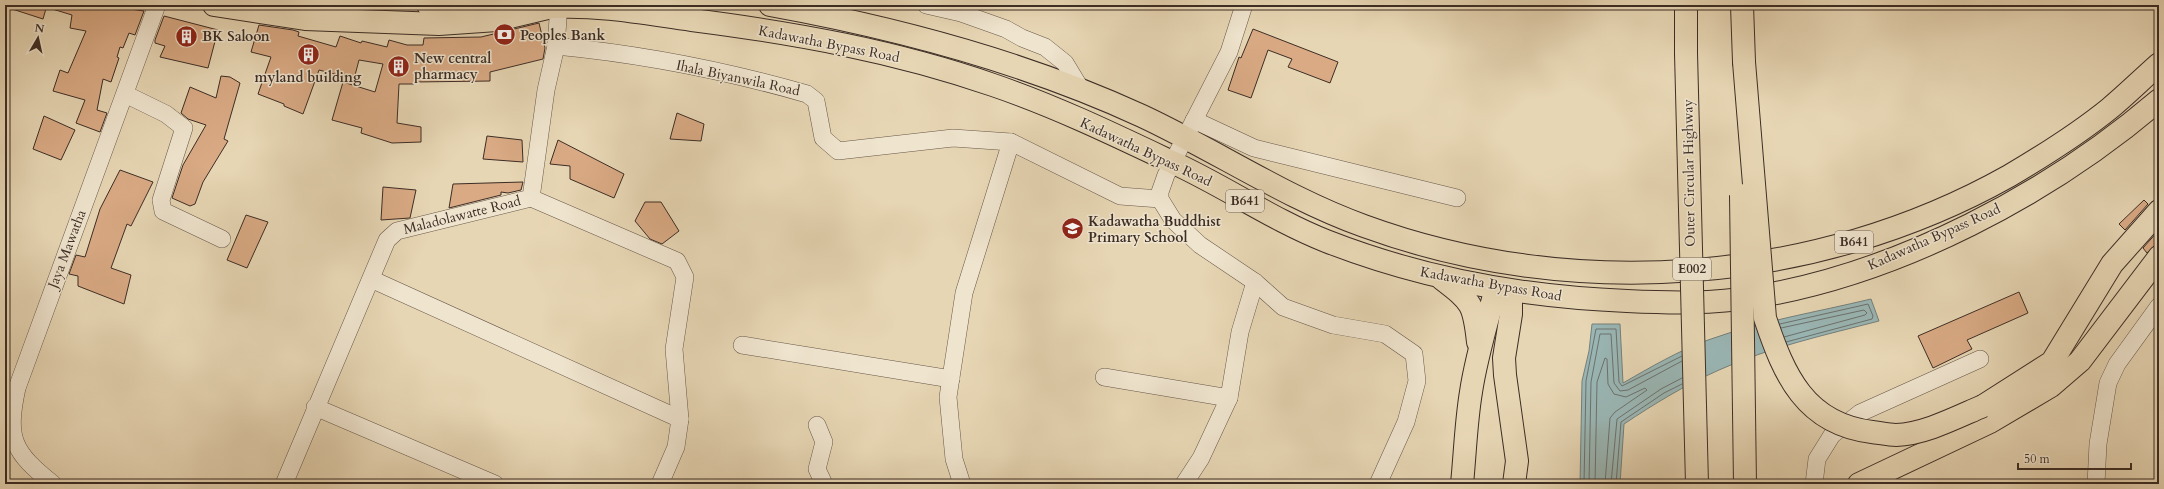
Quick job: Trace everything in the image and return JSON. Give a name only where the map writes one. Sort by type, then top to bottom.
[{"type":"main road","name":"Kadawatha Bypass Road","points":[[214,5],[305,19],[439,24],[497,20],[558,6],[607,7],[795,35],[863,48],[961,74],[1022,95],[1172,162],[1264,212],[1322,240],[1364,256],[1442,279],[1504,289],[1585,299],[1710,302],[1771,294],[1834,279],[1870,267],[1916,248],[2003,207],[2105,143],[2159,100]]},
{"type":"main road","points":[[428,5],[441,7],[476,5]]},
{"type":"main road","name":"Kadawatha Bypass Road","points":[[770,5],[849,21],[933,42],[1045,77],[1189,128],[1301,200],[1361,225],[1432,248],[1508,264],[1606,272],[1675,271],[1768,261],[1815,252],[1888,232],[1941,210],[2013,174],[2094,120],[2159,64]]},
{"type":"main road","name":"Outer Circular Highway","points":[[1686,5],[1696,478]]},
{"type":"main road","points":[[1742,5],[1744,62],[1765,318],[1778,357],[1799,394],[1817,411],[1851,430],[1896,435],[1986,414],[2000,397],[2052,362],[2112,264],[2159,211]]},
{"type":"main road","points":[[1744,62],[1741,195],[1745,484]]},
{"type":"main road","points":[[1859,484],[1986,414],[2051,386],[2080,361],[2159,258]]},
{"type":"main road","points":[[1462,484],[1471,393],[1479,351],[1504,289],[1508,264]]},
{"type":"main road","points":[[1442,279],[1462,295],[1473,308],[1476,317],[1479,351]]},
{"type":"main road","points":[[1504,289],[1511,314],[1504,358],[1517,461],[1514,484]]},
{"type":"street","name":"Jaya Mawatha","points":[[53,484],[29,463],[15,443],[12,426],[13,404],[22,372],[157,5]]},
{"type":"street","points":[[926,5],[961,13],[1006,29],[1022,38],[1044,47],[1065,63],[1082,91]]},
{"type":"street","points":[[1244,5],[1229,52],[1172,162],[1162,184],[1160,199],[1173,220],[1194,240],[1255,282],[1283,308],[1333,325],[1385,334],[1414,354],[1417,381],[1406,422],[1378,484]]},
{"type":"street","points":[[556,46],[558,6]]},
{"type":"street","name":"Ihala Biyanwila Road","points":[[556,46],[598,50],[708,70],[807,94],[816,101],[823,138],[838,151],[953,138],[1011,142],[1120,196],[1160,199]]},
{"type":"street","name":"Maladolawatte Road","points":[[284,484],[387,240],[397,232],[531,198],[546,90],[556,46]]},
{"type":"street","points":[[125,94],[166,114],[184,128],[161,200],[163,211],[222,239]]},
{"type":"street","points":[[1189,128],[1254,148],[1457,198]]},
{"type":"street","points":[[962,484],[954,459],[948,397],[964,293],[1011,142]]},
{"type":"street","points":[[531,198],[677,261],[685,277],[674,349],[680,419],[676,447],[660,484]]},
{"type":"street","points":[[371,279],[680,419]]},
{"type":"street","points":[[1184,484],[1200,458],[1229,398],[1240,332],[1255,282]]},
{"type":"street","points":[[2096,484],[2098,444],[2108,383],[2117,364],[2159,306]]},
{"type":"street","points":[[742,345],[951,379]]},
{"type":"street","points":[[1814,484],[1818,459],[1832,435],[1860,413],[1980,358]]},
{"type":"street","points":[[1104,377],[1229,398]]},
{"type":"street","points":[[316,407],[495,484]]},
{"type":"street","points":[[817,425],[824,442],[817,469],[824,484]]},
{"type":"water","points":[[1871,299],[1879,321],[1798,342],[1738,362],[1694,382],[1647,409],[1624,424],[1620,484],[1580,484],[1582,381],[1589,351],[1592,324],[1620,324],[1623,383],[1675,354],[1728,333],[1769,322]]},
{"type":"building","points":[[7,5],[47,5],[43,19],[6,7]]},
{"type":"building","points":[[50,5],[104,5],[144,11],[135,35],[129,33],[123,48],[120,47],[117,57],[119,58],[111,82],[103,79],[97,110],[107,113],[100,132],[76,123],[85,100],[53,91],[60,70],[68,73],[86,31],[70,28],[72,15],[49,8]]},
{"type":"building","name":"BK Saloon","points":[[164,16],[218,30],[208,68],[160,57],[165,46],[155,43],[155,40]]},
{"type":"building","points":[[539,23],[545,48],[543,59],[490,72],[490,81],[414,82],[414,84],[399,84],[397,123],[421,127],[421,142],[392,143],[361,133],[362,128],[332,120],[343,82],[375,92],[383,64],[359,60],[354,79],[319,70],[303,114],[284,106],[284,104],[258,94],[271,57],[251,52],[259,25],[293,30],[299,32],[298,36],[336,47],[340,36],[361,43],[362,41],[387,47],[389,40],[407,45],[423,45],[424,38],[481,37]]},
{"type":"building","points":[[1253,29],[1338,62],[1330,83],[1288,67],[1292,59],[1268,50],[1251,98],[1228,90],[1239,57],[1241,58]]},
{"type":"building","points":[[221,76],[230,77],[240,83],[224,139],[228,141],[203,182],[195,204],[190,206],[172,198],[183,165],[206,125],[188,119],[181,113],[190,87],[216,98]]},
{"type":"building","points":[[677,113],[704,124],[701,141],[670,139]]},
{"type":"building","points":[[44,116],[75,130],[61,160],[33,149]]},
{"type":"building","points":[[487,136],[522,140],[523,162],[483,159]]},
{"type":"building","points":[[558,140],[624,174],[614,198],[570,179],[570,166],[550,164]]},
{"type":"building","points":[[120,170],[153,182],[131,226],[127,224],[111,268],[131,275],[124,304],[78,286],[78,276],[69,274],[76,255],[85,257],[100,209]]},
{"type":"building","points":[[523,182],[521,190],[508,193],[501,192],[501,195],[449,208],[453,184]]},
{"type":"building","points":[[383,187],[416,190],[410,218],[381,220]]},
{"type":"building","points":[[2144,200],[2148,204],[2125,230],[2119,224]]},
{"type":"building","points":[[645,202],[661,202],[679,231],[662,244],[650,239],[635,221]]},
{"type":"building","points":[[246,215],[268,222],[247,268],[227,260]]},
{"type":"building","points":[[2159,230],[2159,245],[2154,246],[2147,253],[2143,248]]},
{"type":"building","points":[[2019,292],[2028,313],[1967,340],[1972,349],[1933,368],[1918,336]]},
{"type":"place","name":"Peoples Bank","points":[[505,35]]},
{"type":"place","name":"BK Saloon","points":[[187,36]]},
{"type":"place","name":"myland building","points":[[308,55]]},
{"type":"place","name":"New central pharmacy","points":[[398,66]]},
{"type":"place","name":"Kadawatha Buddhist Primary School","points":[[1072,229]]}]
